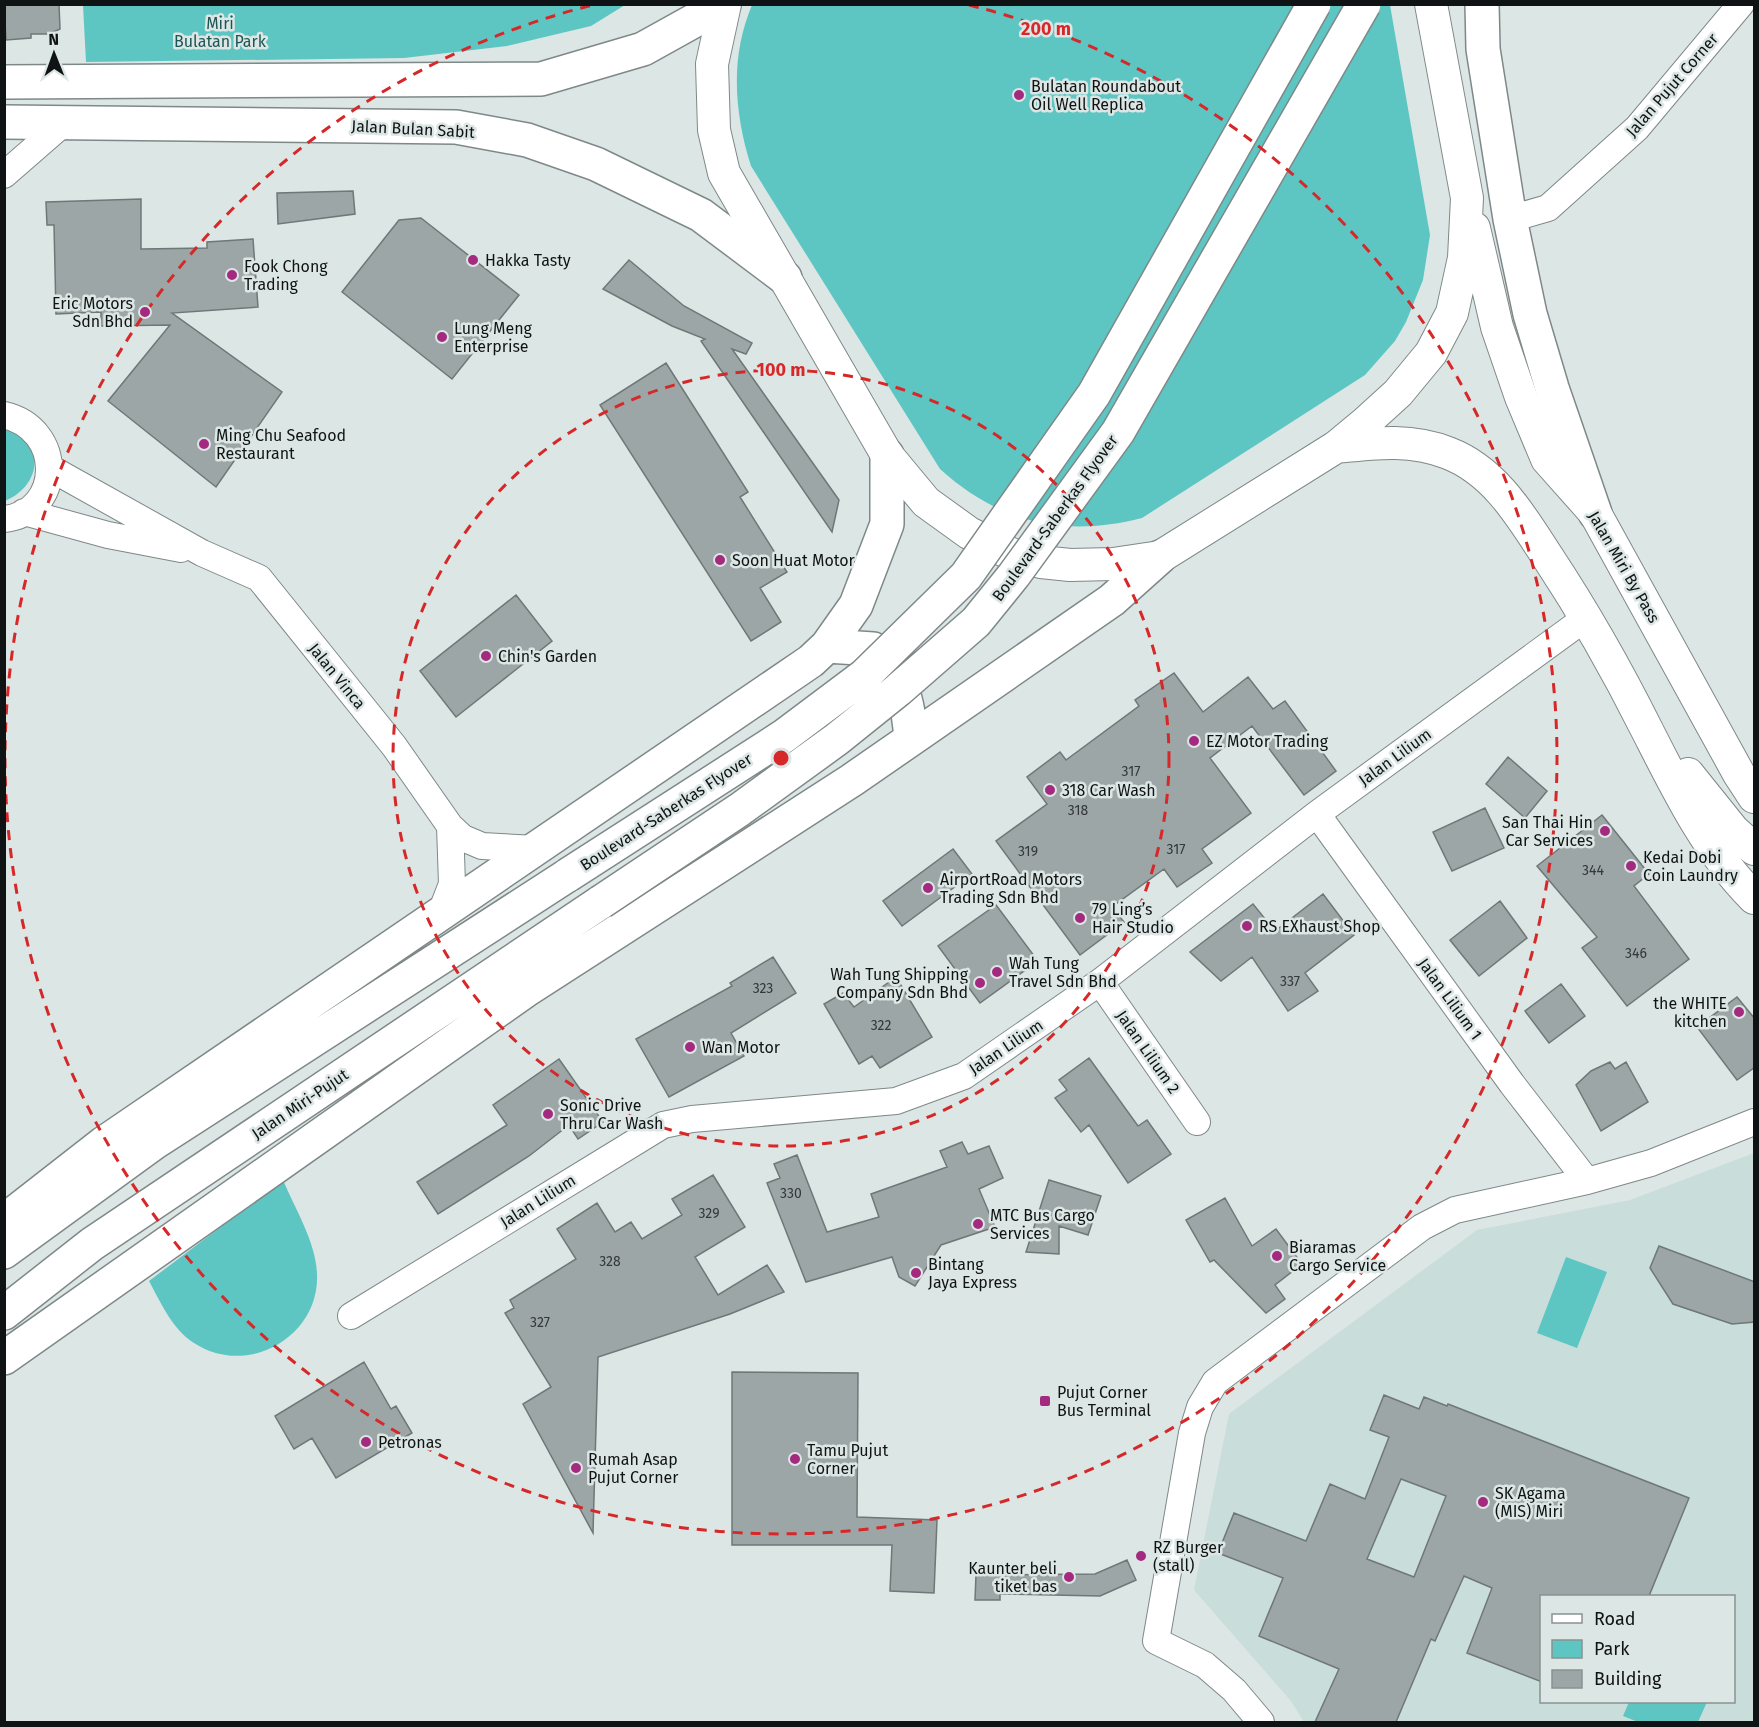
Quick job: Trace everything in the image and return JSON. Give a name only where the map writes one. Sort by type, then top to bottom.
[{"type":"main road","points":[[4,82],[541,79],[643,49],[725,4]]},
{"type":"main road","name":"Boulevard-Saberkas Flyover","points":[[4,1252],[154,1143],[784,736],[864,676],[966,576],[1094,394],[1314,4]]},
{"type":"main road","name":"Boulevard-Saberkas Flyover","points":[[601,902],[739,810],[837,739],[976,622],[1014,575],[1118,432],[1364,4]]},
{"type":"main road","points":[[1482,4],[1483,49],[1510,219],[1530,314],[1551,388],[1595,513]]},
{"type":"main road","name":"Jalan Bulan Sabit","points":[[4,122],[456,127],[527,140],[596,164],[701,215],[785,278]]},
{"type":"main road","points":[[4,1221],[104,1143],[811,661],[827,646],[856,605],[887,524],[887,455]]},
{"type":"main road","points":[[4,1358],[525,990],[745,849],[1112,600],[1160,557]]},
{"type":"main road","points":[[827,646],[873,649],[891,669],[907,699],[911,738]]},
{"type":"main road","name":"Jalan Miri-Pujut","points":[[4,1313],[93,1244],[601,902]]},
{"type":"street","points":[[725,4],[712,64],[714,130],[724,173],[887,455],[926,502],[946,519],[969,533],[1011,554],[1041,562],[1070,566],[1113,564],[1160,557],[1336,447],[1398,393],[1431,353],[1452,313],[1464,258],[1467,198],[1431,4]]},
{"type":"street","name":"Jalan Pujut Corner","points":[[1510,219],[1548,208],[1637,128],[1741,4]]},
{"type":"street","points":[[4,175],[66,121]]},
{"type":"street","name":"Jalan Miri By Pass","points":[[1467,198],[1497,327],[1521,397],[1547,459],[1595,513],[1749,785]]},
{"type":"street","points":[[8,409],[30,425],[40,436],[47,450],[50,468],[46,485],[38,501],[14,515]]},
{"type":"street","points":[[1336,447],[1400,441],[1448,453],[1486,476],[1517,510],[1587,617],[1648,730],[1667,772],[1728,871],[1755,898]]},
{"type":"street","points":[[50,468],[202,553]]},
{"type":"street","points":[[14,515],[202,553]]},
{"type":"street","name":"Jalan Vinca","points":[[202,553],[259,578],[394,746],[450,826]]},
{"type":"street","name":"Jalan Lilium","points":[[351,1316],[663,1125],[692,1119],[896,1101],[964,1076],[1100,982],[1317,814],[1587,617]]},
{"type":"street","points":[[1648,730],[1733,830],[1755,849]]},
{"type":"street","name":"Jalan Lilium 1","points":[[1317,814],[1512,1084],[1587,1181]]},
{"type":"street","points":[[450,826],[463,838],[482,846],[510,850],[536,849]]},
{"type":"street","points":[[440,915],[452,884],[450,826]]},
{"type":"street","name":"Jalan Lilium 2","points":[[1100,982],[1197,1122]]},
{"type":"street","points":[[1261,1722],[1234,1690],[1204,1665],[1156,1641],[1192,1433],[1200,1407],[1215,1382],[1422,1227],[1455,1209],[1587,1181],[1651,1163],[1755,1122]]},
{"type":"shaded area","name":"SK Agama (MIS) Miri","points":[[1754,1153],[1754,1722],[1304,1722],[1291,1701],[1194,1590],[1229,1414],[1477,1230],[1630,1200]]},
{"type":"green space","name":"Miri Bulatan Park","points":[[83,5],[625,5],[591,26],[507,46],[404,58],[86,62]]},
{"type":"green space","points":[[752,5],[1390,5],[1430,235],[1423,280],[1406,322],[1395,341],[1365,375],[1142,518],[1113,524],[1060,526],[1010,514],[986,502],[940,469],[751,166],[741,125],[737,85],[740,44]]},
{"type":"green space","points":[[5,427],[18,433],[28,442],[35,463],[33,474],[27,485],[18,494],[5,501]]},
{"type":"green space","points":[[283,1180],[313,1250],[317,1274],[315,1296],[306,1316],[293,1333],[276,1345],[257,1353],[236,1356],[215,1353],[194,1343],[179,1330],[149,1281]]},
{"type":"green space","points":[[1566,1257],[1607,1272],[1577,1348],[1537,1333]]},
{"type":"green space","points":[[1629,1703],[1707,1703],[1698,1722],[1638,1722],[1623,1716]]},
{"type":"building","points":[[4,4],[59,4],[60,29],[49,34],[31,34],[31,38],[6,40]]},
{"type":"building","points":[[353,191],[355,214],[278,224],[277,193]]},
{"type":"building","points":[[141,199],[141,249],[207,248],[207,242],[253,239],[258,307],[172,313],[282,392],[216,487],[108,401],[170,325],[101,326],[101,312],[56,314],[54,225],[47,225],[46,202]]},
{"type":"building","name":"Lung Meng Enterprise","points":[[421,218],[519,295],[452,379],[342,292],[399,220]]},
{"type":"building","points":[[629,260],[684,306],[752,343],[746,354],[732,349],[839,500],[832,532],[701,341],[705,339],[672,326],[603,289]]},
{"type":"building","points":[[666,363],[748,492],[740,497],[787,572],[760,588],[781,622],[751,641],[600,405]]},
{"type":"building","name":"Chin's Garden","points":[[516,595],[552,641],[456,717],[420,671]]},
{"type":"building","points":[[1174,673],[1203,712],[1248,677],[1273,709],[1285,701],[1336,771],[1304,795],[1252,726],[1210,758],[1251,813],[1202,849],[1212,863],[1177,887],[1164,869],[1112,907],[1124,922],[1080,955],[996,841],[1047,804],[1027,777],[1060,752],[1066,760],[1139,706],[1135,700]]},
{"type":"building","points":[[1508,757],[1547,791],[1525,818],[1486,784]]},
{"type":"building","points":[[1485,808],[1504,848],[1452,871],[1433,832]]},
{"type":"building","points":[[1602,815],[1649,874],[1634,886],[1689,959],[1627,1006],[1582,948],[1597,937],[1537,866]]},
{"type":"building","name":"AirportRoad Motors Trading Sdn Bhd","points":[[953,849],[972,874],[902,926],[883,901]]},
{"type":"building","points":[[1323,894],[1354,935],[1305,973],[1318,991],[1288,1011],[1252,957],[1221,981],[1190,952],[1253,904],[1275,931]]},
{"type":"building","points":[[1500,901],[1527,938],[1479,976],[1450,940]]},
{"type":"building","points":[[996,905],[1038,961],[980,1003],[938,946]]},
{"type":"building","name":"Wan Motor","points":[[773,957],[796,993],[731,1033],[744,1056],[669,1097],[636,1039],[732,986],[730,983]]},
{"type":"building","points":[[896,977],[932,1037],[880,1068],[872,1056],[859,1064],[824,1004],[843,993],[854,1007]]},
{"type":"building","points":[[1561,984],[1585,1016],[1549,1043],[1525,1011]]},
{"type":"building","points":[[1737,997],[1755,1019],[1755,1067],[1737,1080],[1697,1027]]},
{"type":"building","points":[[1089,1058],[1138,1126],[1147,1120],[1171,1154],[1128,1183],[1089,1125],[1081,1132],[1055,1098],[1067,1090],[1059,1080]]},
{"type":"building","points":[[559,1059],[603,1122],[578,1139],[569,1125],[529,1156],[438,1214],[417,1182],[507,1125],[493,1105]]},
{"type":"building","points":[[1610,1062],[1615,1069],[1626,1062],[1648,1102],[1601,1131],[1576,1085],[1591,1071]]},
{"type":"building","points":[[962,1142],[968,1154],[989,1146],[1003,1178],[979,1189],[995,1227],[941,1245],[915,1286],[899,1277],[892,1257],[806,1282],[767,1183],[780,1178],[774,1164],[797,1155],[827,1232],[879,1217],[871,1194],[947,1167],[940,1151]]},
{"type":"building","points":[[713,1175],[745,1227],[695,1257],[718,1295],[767,1265],[784,1292],[730,1314],[598,1357],[593,1533],[523,1404],[551,1387],[505,1313],[514,1308],[510,1300],[576,1259],[557,1229],[597,1203],[615,1232],[631,1222],[642,1239],[682,1215],[672,1199]]},
{"type":"building","points":[[1049,1180],[1101,1196],[1088,1235],[1059,1226],[1059,1254],[1026,1252]]},
{"type":"building","points":[[1225,1198],[1252,1246],[1276,1229],[1302,1264],[1275,1285],[1285,1299],[1266,1313],[1214,1260],[1210,1262],[1186,1220]]},
{"type":"building","points":[[1659,1246],[1755,1282],[1755,1322],[1732,1324],[1673,1304],[1650,1268]]},
{"type":"building","points":[[364,1362],[391,1409],[396,1406],[412,1433],[336,1478],[312,1438],[294,1449],[275,1416]]},
{"type":"building","name":"Tamu Pujut Corner","points":[[732,1372],[858,1373],[857,1517],[937,1520],[934,1593],[890,1591],[892,1545],[732,1545]]},
{"type":"building","points":[[1384,1395],[1419,1409],[1424,1397],[1447,1406],[1448,1404],[1689,1498],[1649,1595],[1540,1595],[1540,1681],[1467,1653],[1492,1588],[1464,1576],[1435,1641],[1431,1639],[1396,1722],[1315,1722],[1339,1669],[1259,1636],[1283,1578],[1218,1553],[1234,1513],[1306,1541],[1330,1484],[1365,1499],[1389,1437],[1370,1430]],"holes":[[[1401,1479],[1446,1496],[1414,1577],[1367,1559]]]},
{"type":"building","name":"Kaunter beli tiket bas","points":[[1127,1560],[1136,1580],[1100,1596],[1000,1594],[1000,1600],[975,1600],[976,1575],[1095,1574]]},
{"type":"place","name":"Bulatan Roundabout Oil Well Replica","points":[[1019,95]]},
{"type":"place","name":"Hakka Tasty","points":[[473,260]]},
{"type":"place","name":"Fook Chong Trading","points":[[232,275]]},
{"type":"place","name":"Eric Motors Sdn Bhd","points":[[145,312]]},
{"type":"place","name":"Lung Meng Enterprise","points":[[442,337]]},
{"type":"place","name":"Ming Chu Seafood Restaurant","points":[[204,444]]},
{"type":"place","name":"Soon Huat Motor","points":[[720,560]]},
{"type":"place","name":"Chin's Garden","points":[[486,656]]},
{"type":"place","name":"EZ Motor Trading","points":[[1194,741]]},
{"type":"place","name":"318 Car Wash","points":[[1050,790]]},
{"type":"place","name":"San Thai Hin Car Services","points":[[1605,831]]},
{"type":"place","name":"Kedai Dobi Coin Laundry","points":[[1631,866]]},
{"type":"place","name":"AirportRoad Motors Trading Sdn Bhd","points":[[928,888]]},
{"type":"place","name":"79 Ling’s Hair Studio","points":[[1080,918]]},
{"type":"place","name":"RS EXhaust Shop","points":[[1247,926]]},
{"type":"place","name":"Wah Tung Travel Sdn Bhd","points":[[997,972]]},
{"type":"place","name":"Wah Tung Shipping Company Sdn Bhd","points":[[980,983]]},
{"type":"place","name":"the WHITE kitchen","points":[[1739,1012]]},
{"type":"place","name":"Wan Motor","points":[[690,1047]]},
{"type":"place","name":"Sonic Drive Thru Car Wash","points":[[548,1114]]},
{"type":"place","name":"MTC Bus Cargo Services","points":[[978,1224]]},
{"type":"place","name":"Biaramas Cargo Service","points":[[1277,1256]]},
{"type":"place","name":"Bintang Jaya Express","points":[[916,1273]]},
{"type":"place","name":"Pujut Corner Bus Terminal","points":[[1045,1401]]},
{"type":"place","name":"Petronas","points":[[366,1442]]},
{"type":"place","name":"Tamu Pujut Corner","points":[[795,1459]]},
{"type":"place","name":"Rumah Asap Pujut Corner","points":[[576,1468]]},
{"type":"place","name":"SK Agama (MIS) Miri","points":[[1483,1502]]},
{"type":"place","name":"RZ Burger (stall)","points":[[1141,1556]]},
{"type":"place","name":"Kaunter beli tiket bas","points":[[1069,1577]]}]
